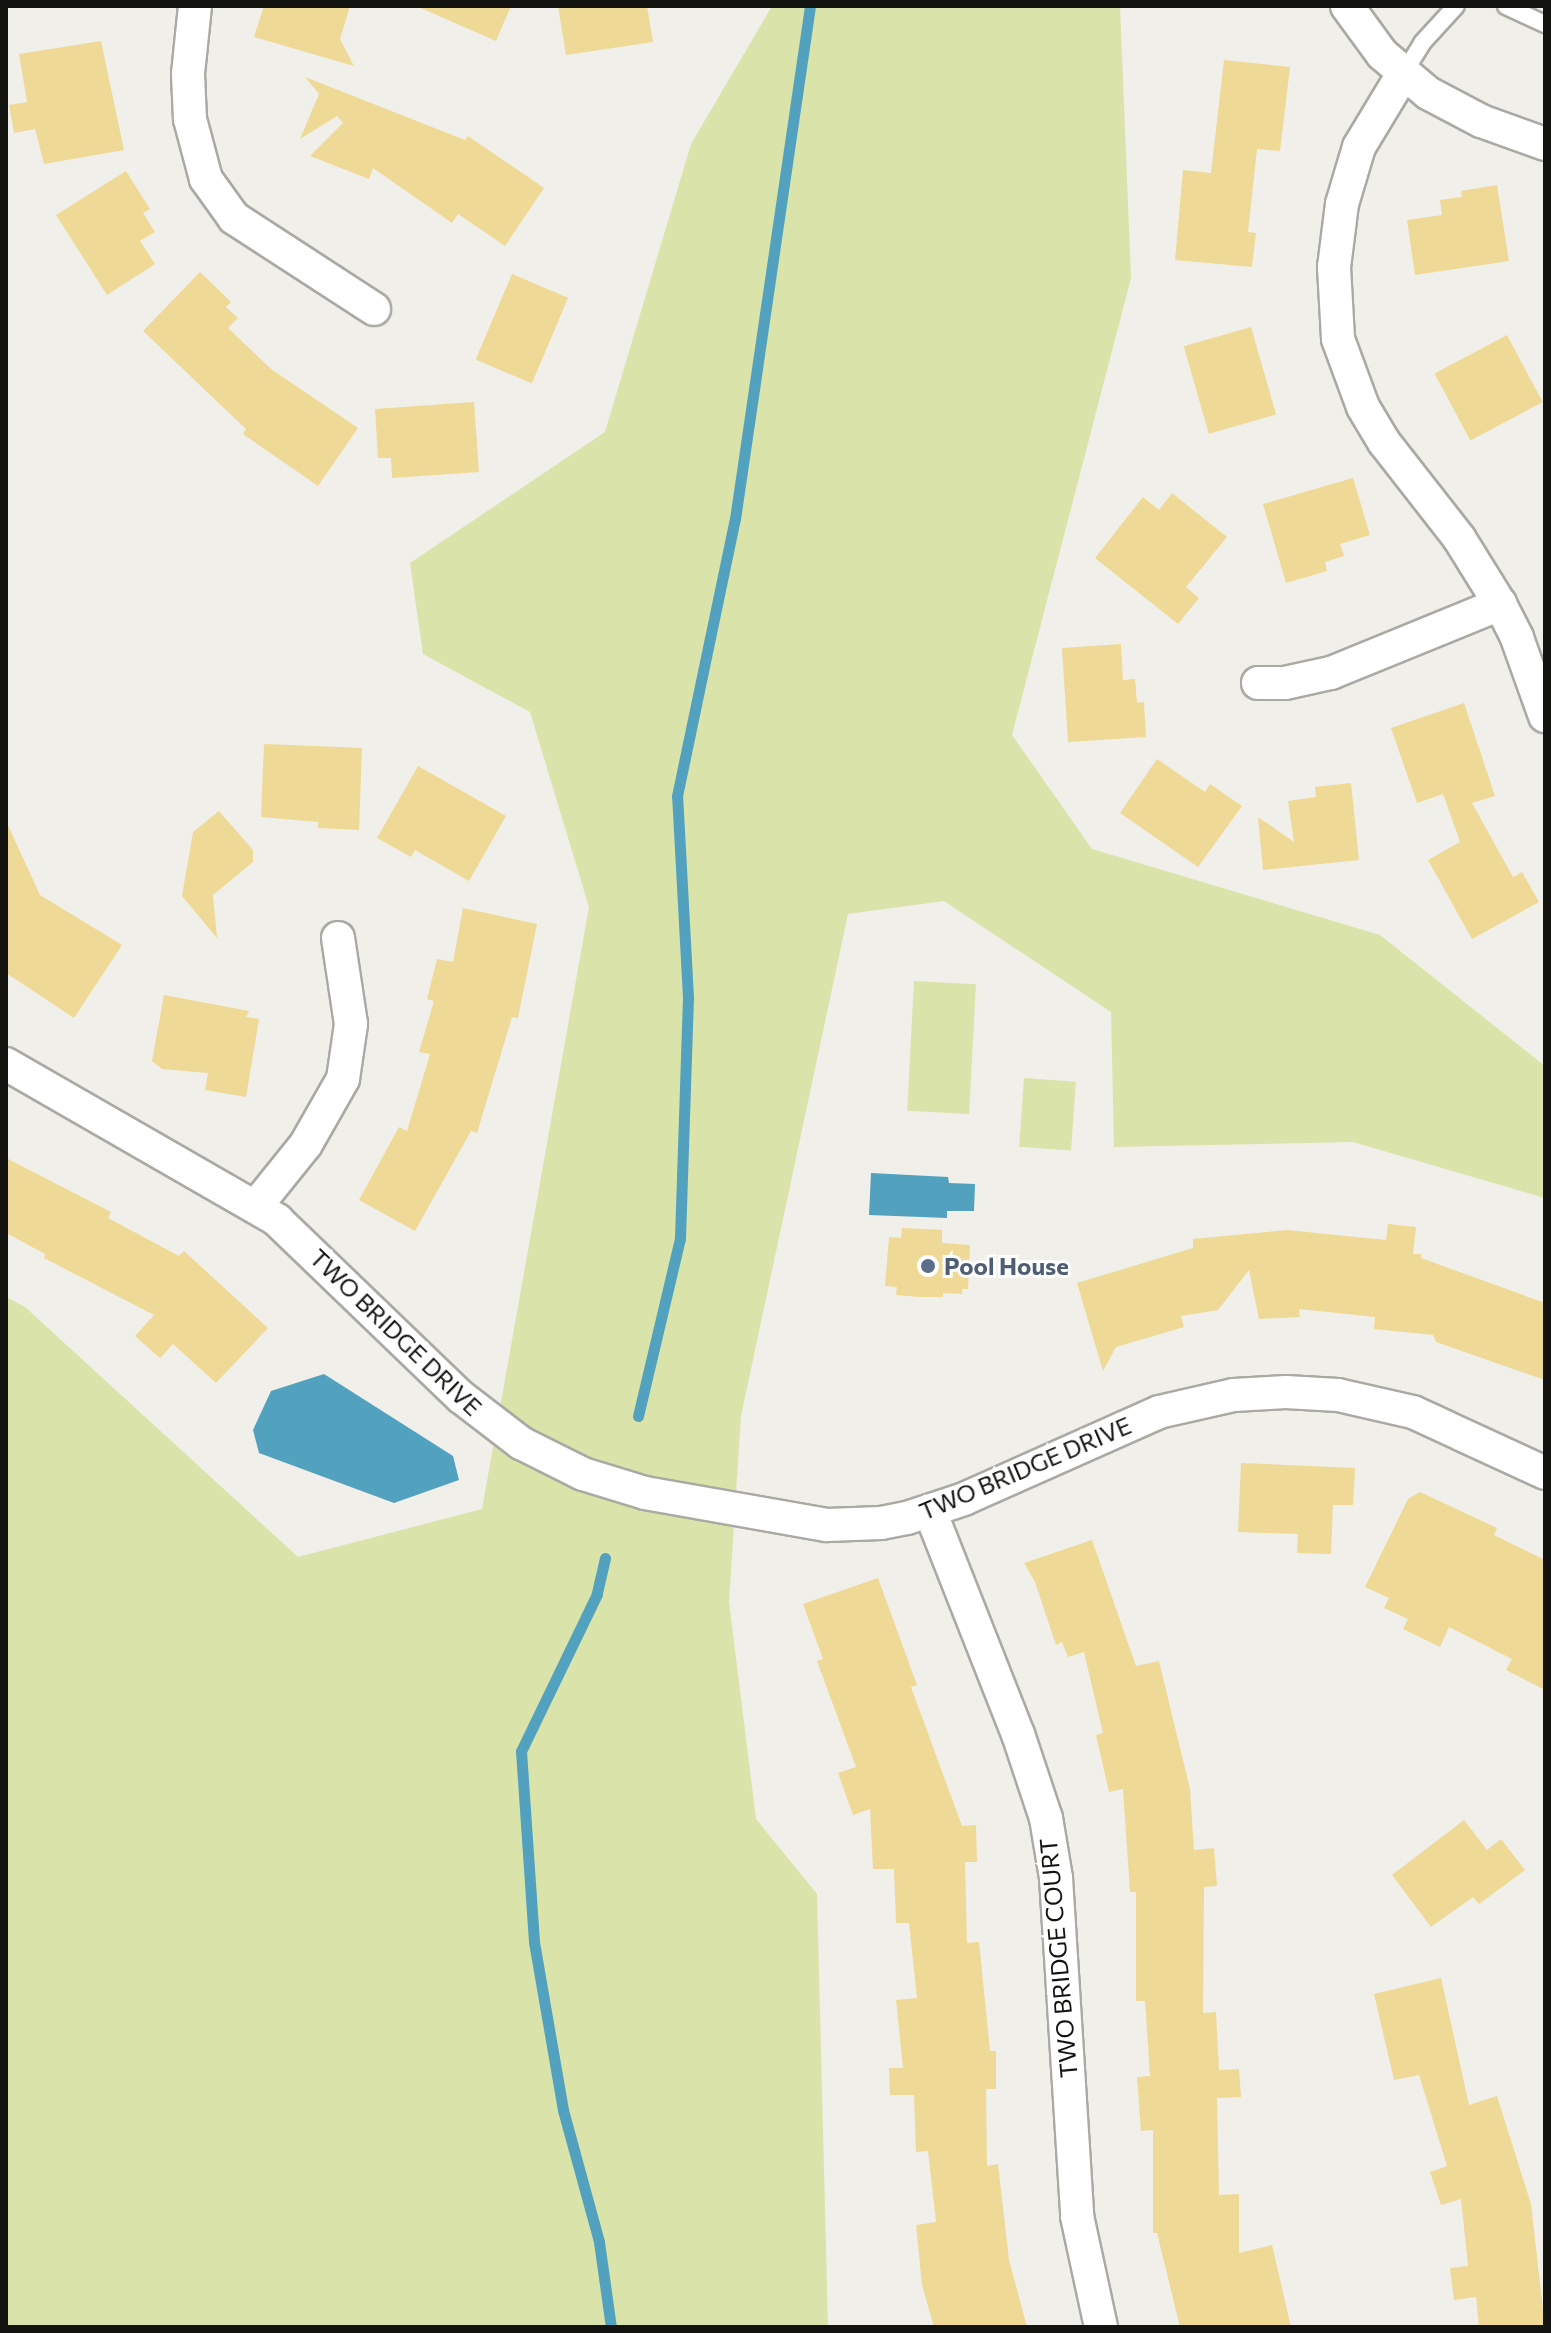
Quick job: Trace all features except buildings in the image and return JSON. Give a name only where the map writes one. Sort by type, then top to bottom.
[{"type":"street","points":[[195,6],[188,74],[190,119],[206,179],[234,218],[374,309]]},
{"type":"street","points":[[1347,6],[1382,54],[1403,74],[1454,108],[1545,144]]},
{"type":"street","points":[[1403,74],[1359,147],[1345,193],[1334,267],[1338,339],[1363,407],[1384,442],[1459,538],[1500,604],[1517,638],[1545,716]]},
{"type":"street","points":[[1258,683],[1285,683],[1331,673],[1500,604]]},
{"type":"street","points":[[257,1205],[306,1144],[343,1079],[351,1024],[338,938]]},
{"type":"street","name":"TWO BRIDGE DRIVE","points":[[6,1064],[257,1205],[298,1238],[478,1412],[552,1461],[645,1493],[827,1525],[857,1526],[930,1511],[1134,1421],[1209,1399],[1260,1393],[1338,1395],[1388,1405],[1437,1421],[1545,1473]]},
{"type":"street","name":"TWO BRIDGE COURT","points":[[930,1511],[1026,1755],[1046,1818],[1056,1878],[1077,2216],[1101,2327]]},
{"type":"lane","points":[[1403,74],[1422,43],[1456,6]]},
{"type":"lane","points":[[1506,6],[1545,24]]},
{"type":"green space","points":[[772,6],[1120,6],[1131,278],[1012,735],[1092,849],[1380,935],[1545,1066],[1545,1198],[1353,1142],[1114,1147],[1111,1012],[944,901],[848,914],[741,1416],[729,1602],[756,1819],[817,1894],[828,2327],[11,2327],[6,2323],[6,1297],[25,1307],[298,1557],[482,1509],[589,907],[530,712],[423,654],[410,563],[605,432],[691,144]]},
{"type":"green space","points":[[914,981],[976,984],[969,1114],[907,1111]]},
{"type":"green space","points":[[1024,1078],[1076,1082],[1071,1150],[1019,1147]]},
{"type":"water","points":[[871,1173],[948,1177],[949,1183],[975,1184],[974,1211],[947,1211],[947,1218],[869,1215]]},
{"type":"water","points":[[324,1374],[453,1456],[459,1480],[394,1503],[259,1453],[253,1430],[271,1391]]},
{"type":"waterway","points":[[638,1416],[680,1238],[688,997],[677,796],[735,519],[810,6]]},
{"type":"waterway","points":[[605,1558],[597,1594],[521,1751],[534,1942],[563,2110],[599,2242],[611,2327]]},
{"type":"place","name":"Pool House","points":[[928,1266]]}]
